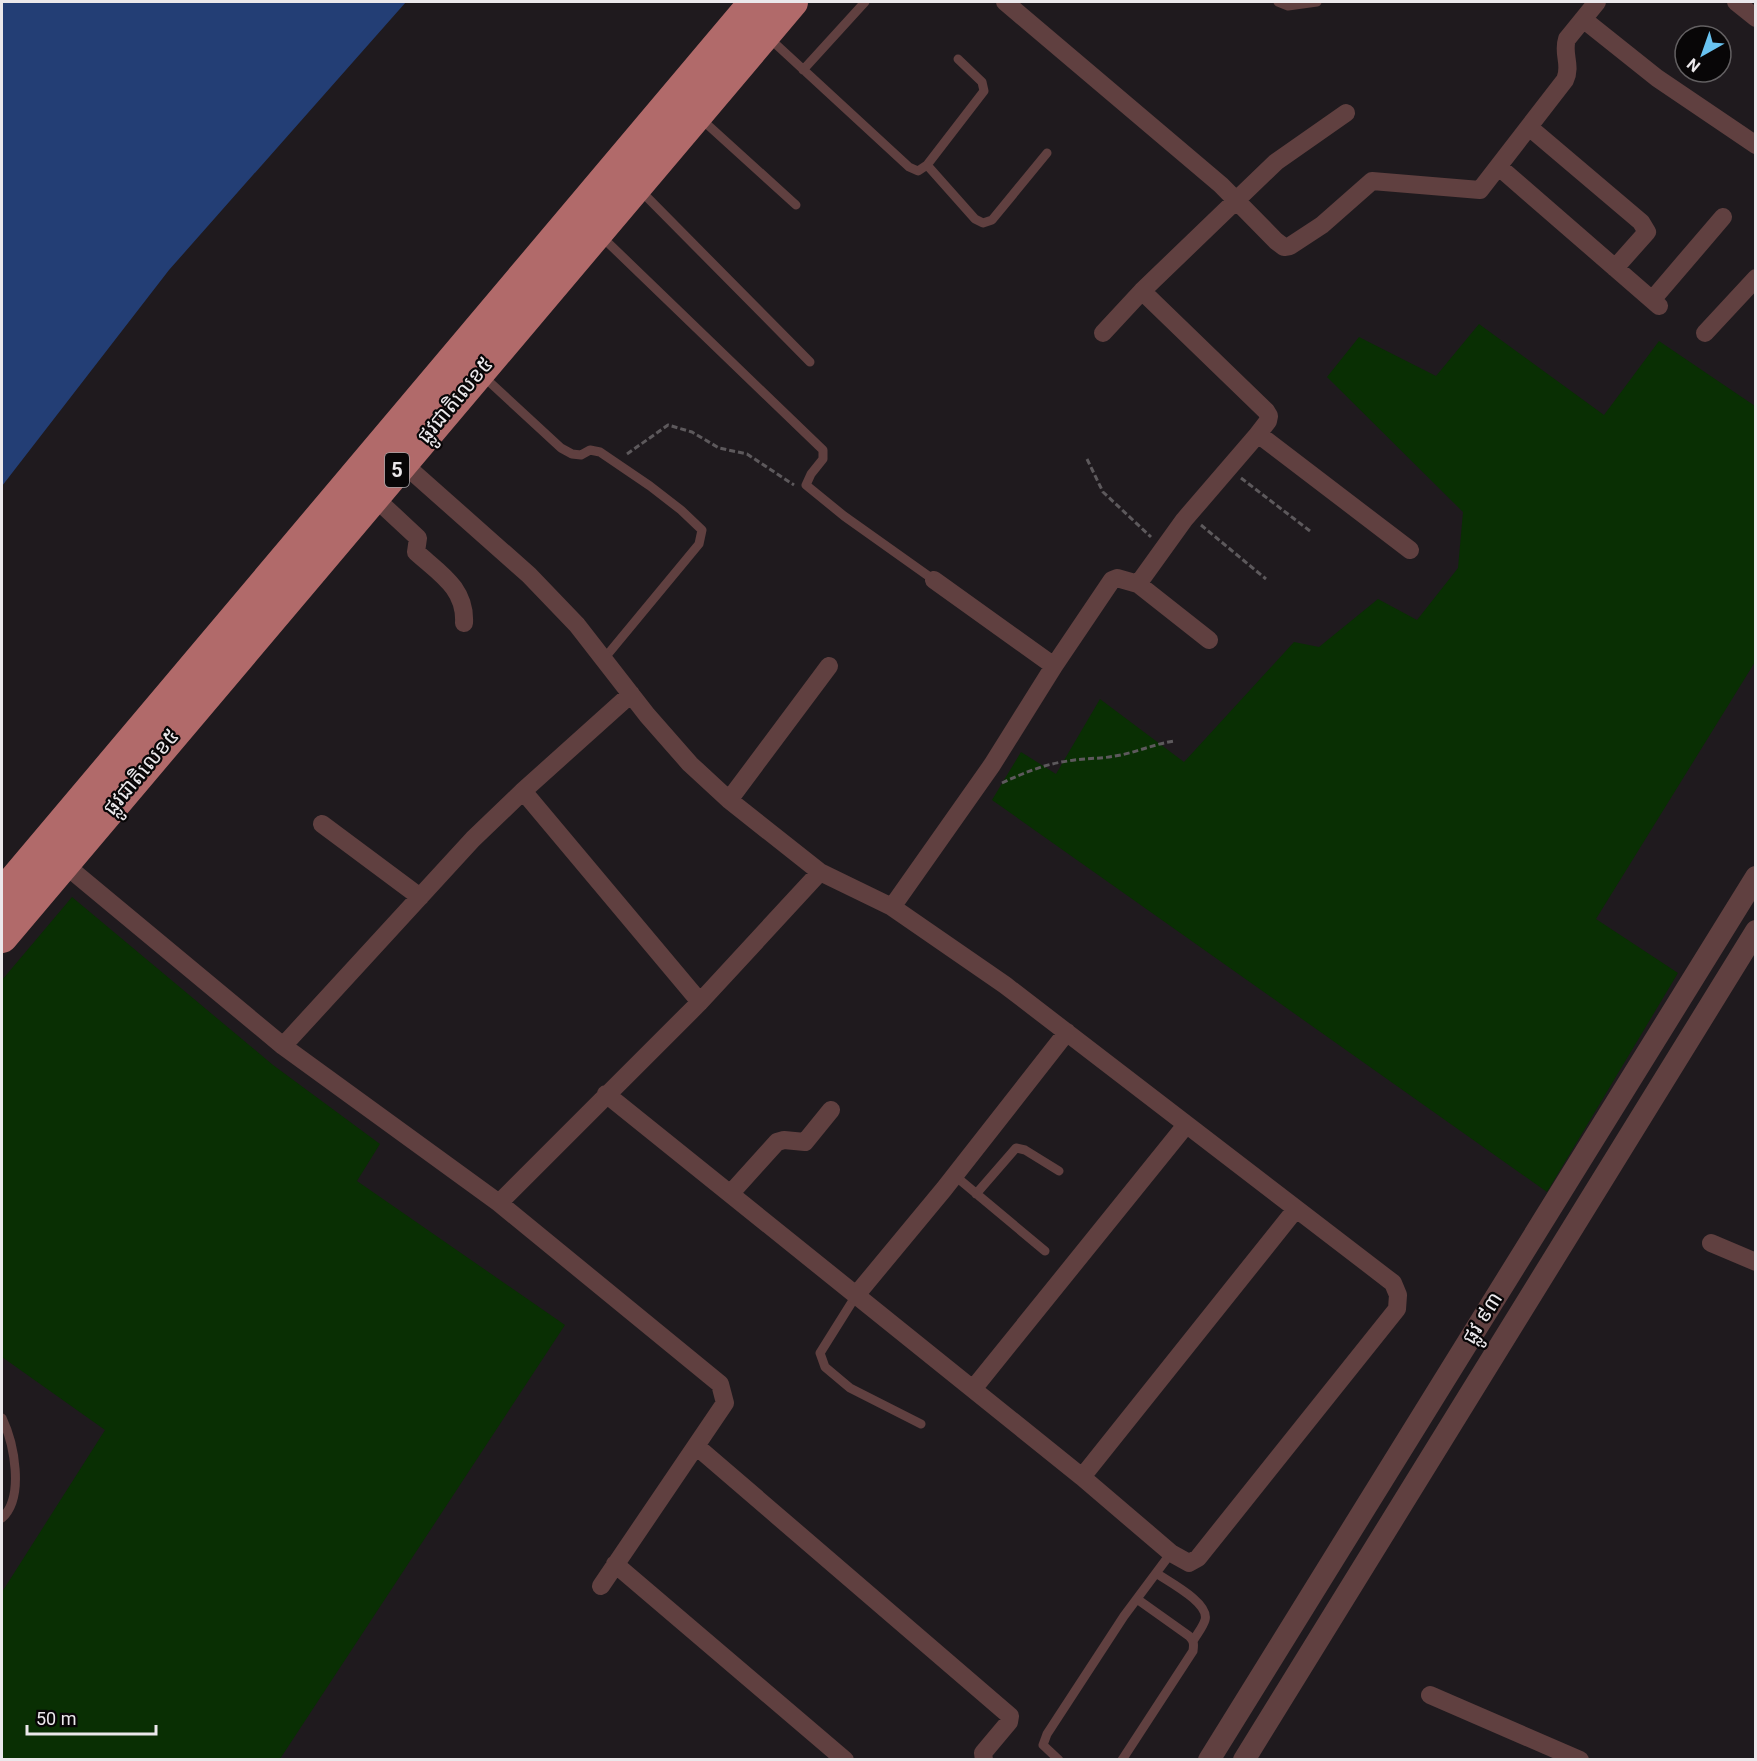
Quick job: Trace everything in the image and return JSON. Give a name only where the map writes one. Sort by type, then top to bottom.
[{"type":"highway","name":"ផ្លូវជាតិលេខ៥","points":[[2,937],[54,854],[686,105],[755,19],[792,2]]},
{"type":"highway","name":"ផ្លូវជាតិលេខ៥","points":[[2,895],[54,854],[374,497],[392,454],[478,372],[596,232],[635,185],[686,105]]},
{"type":"street","points":[[1005,2],[1221,185],[1276,242],[1284,247],[1290,246],[1322,225],[1371,181],[1480,190],[1565,80],[1569,71],[1565,46],[1567,39],[1597,2]]},
{"type":"street","points":[[1736,2],[1755,18]]},
{"type":"street","points":[[1583,19],[1657,78],[1755,145]]},
{"type":"street","points":[[1102,333],[1142,291],[1276,162],[1346,113]]},
{"type":"street","points":[[1529,127],[1641,222],[1647,232],[1615,268]]},
{"type":"street","points":[[1499,167],[1656,303],[1723,217]]},
{"type":"street","points":[[1704,333],[1755,278]]},
{"type":"street","points":[[1138,584],[1188,515],[1258,434],[1269,416],[1142,291]]},
{"type":"street","points":[[1258,434],[1410,550]]},
{"type":"street","points":[[392,454],[529,575],[577,625],[603,660],[690,764],[729,800],[820,872],[892,907],[1005,985],[1067,1032],[1393,1283],[1398,1295],[1397,1309],[1198,1558],[1189,1563],[1171,1553],[1082,1477],[857,1294],[606,1094]]},
{"type":"street","points":[[374,497],[418,538],[416,552],[453,585],[460,595],[465,611],[464,623]]},
{"type":"street","points":[[892,907],[992,765],[1054,666],[1112,580],[1117,578],[1138,584],[1209,639]]},
{"type":"street","points":[[934,580],[1054,666]]},
{"type":"street","points":[[729,800],[829,666]]},
{"type":"street","points":[[284,1046],[474,839],[523,791],[631,694]]},
{"type":"street","points":[[523,791],[700,1002]]},
{"type":"street","points":[[322,824],[420,897]]},
{"type":"street","points":[[54,854],[284,1046],[499,1203],[720,1384],[725,1403],[601,1586]]},
{"type":"street","points":[[499,1203],[700,1002],[820,872]]},
{"type":"street","name":"ផ្លូវ ៩៣","points":[[1209,1760],[1755,877]]},
{"type":"street","name":"ផ្លូវ ៩៣","points":[[1244,1760],[1755,931]]},
{"type":"street","points":[[857,1294],[1067,1032]]},
{"type":"street","points":[[731,1193],[777,1143],[784,1140],[805,1142],[831,1110]]},
{"type":"street","points":[[973,1389],[1186,1125]]},
{"type":"street","points":[[1082,1477],[1296,1209]]},
{"type":"street","points":[[1711,1243],[1755,1262]]},
{"type":"street","points":[[696,1446],[1010,1716],[1009,1722],[983,1753],[984,1760]]},
{"type":"street","points":[[615,1564],[845,1760]]},
{"type":"street","points":[[1430,1695],[1580,1760]]},
{"type":"lane","points":[[803,70],[865,2]]},
{"type":"lane","points":[[1278,2],[1288,6],[1317,2]]},
{"type":"lane","points":[[755,19],[803,70],[909,167],[918,171],[927,165],[984,91],[982,82],[958,58]]},
{"type":"lane","points":[[686,105],[796,205]]},
{"type":"lane","points":[[927,165],[975,219],[983,223],[992,220],[1047,153]]},
{"type":"lane","points":[[635,185],[810,362]]},
{"type":"lane","points":[[596,232],[823,450],[823,459],[811,474],[806,485],[844,516],[934,580]]},
{"type":"lane","points":[[478,372],[561,448],[572,454],[581,455],[590,450],[600,452],[681,510],[703,531],[699,543],[603,660]]},
{"type":"lane","points":[[976,1194],[1016,1148],[1025,1150],[1059,1170]]},
{"type":"lane","points":[[954,1175],[1045,1251]]},
{"type":"lane","points":[[857,1294],[820,1353],[825,1367],[850,1388],[921,1424]]},
{"type":"lane","points":[[2,1418],[8,1434],[15,1472],[15,1490],[12,1504],[2,1518]]},
{"type":"lane","points":[[1059,1760],[1043,1746],[1047,1734],[1124,1616],[1171,1553]]},
{"type":"lane","points":[[1122,1760],[1193,1651],[1193,1641],[1205,1620],[1205,1611],[1200,1603],[1156,1573]]},
{"type":"lane","points":[[1137,1599],[1193,1641]]},
{"type":"path","points":[[616,462],[668,425],[692,432],[719,448],[747,454],[795,486],[806,485]]},
{"type":"path","points":[[1087,459],[1102,492],[1164,548]]},
{"type":"path","points":[[1228,467],[1310,531]]},
{"type":"path","points":[[1188,515],[1266,579]]},
{"type":"path","points":[[1000,784],[1044,765],[1069,760],[1115,756],[1174,741]]},
{"type":"green space","points":[[1479,324],[1604,415],[1659,341],[1755,406],[1755,662],[1596,919],[1678,973],[1547,1192],[992,800],[1021,752],[1056,774],[1100,699],[1184,762],[1294,642],[1319,647],[1378,599],[1417,620],[1458,568],[1463,512],[1327,377],[1359,337],[1436,376]]},
{"type":"green space","points":[[72,897],[273,1065],[380,1144],[357,1181],[565,1325],[280,1759],[2,1759],[2,1592],[105,1430],[2,1357],[2,980]]},
{"type":"water","points":[[2,2],[406,2],[169,270],[2,486]]}]
